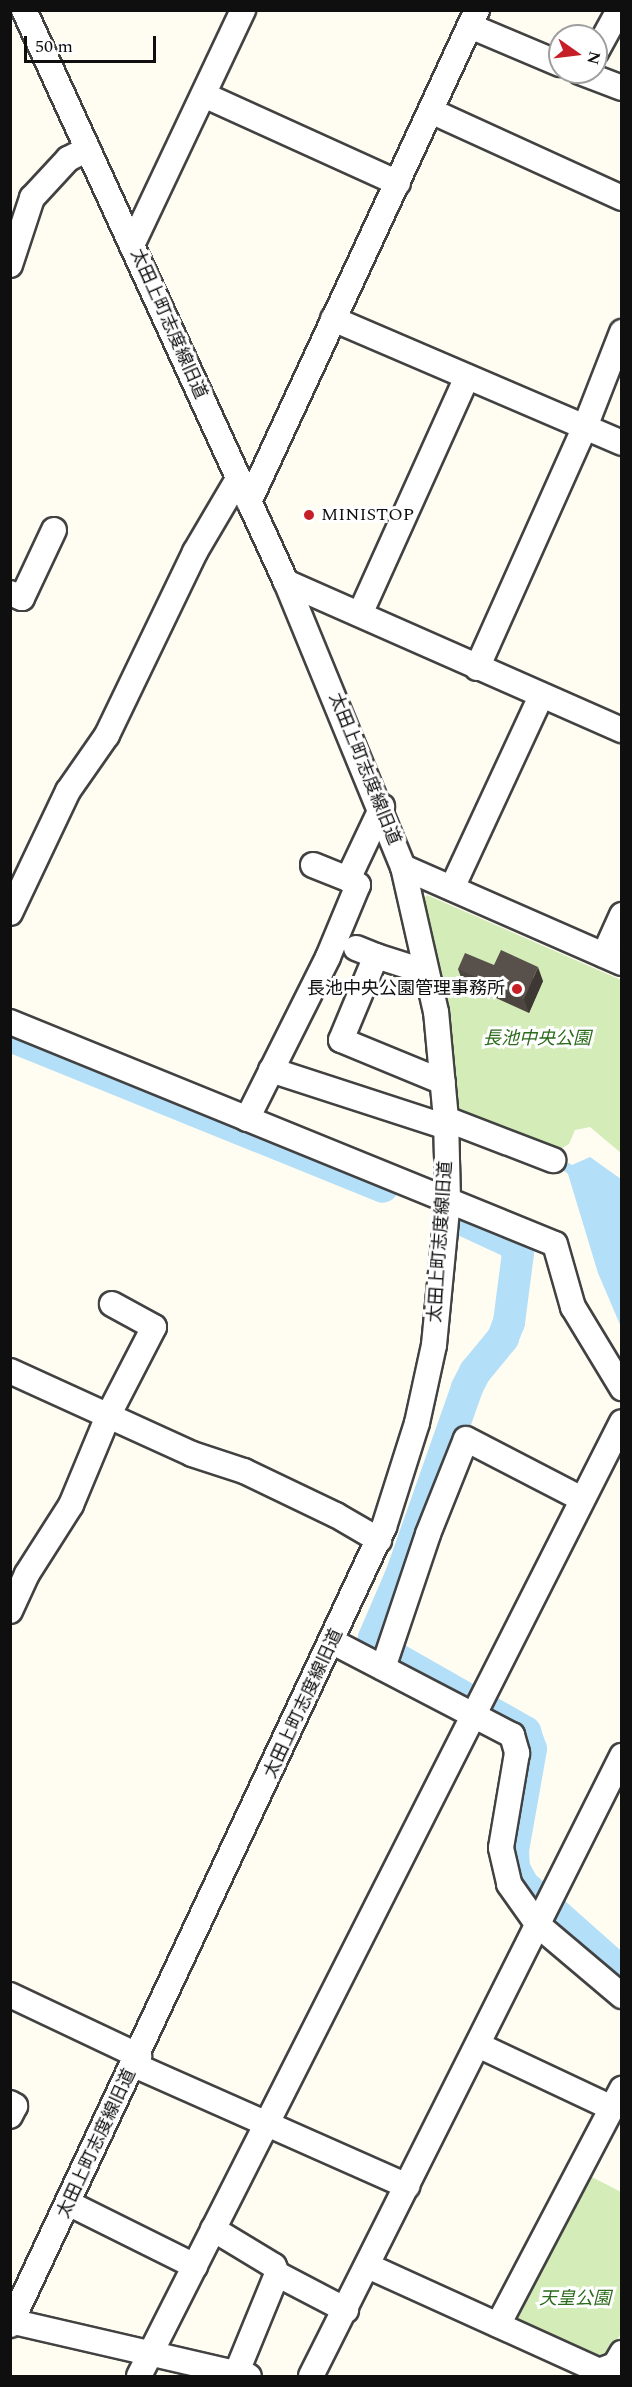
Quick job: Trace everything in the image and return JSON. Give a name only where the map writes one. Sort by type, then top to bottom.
[{"type":"street","name":"太田上町志度線旧道","points":[[11,2323],[379,1540],[417,1423],[434,1345],[448,1200],[446,1123],[436,1012],[404,867],[382,807],[286,582],[24,10]]},
{"type":"street","points":[[132,245],[243,10]]},
{"type":"street","points":[[608,30],[619,10]]},
{"type":"street","points":[[249,502],[474,18],[548,58]]},
{"type":"street","points":[[204,95],[398,183]]},
{"type":"street","points":[[431,111],[621,198]]},
{"type":"street","points":[[10,265],[32,198],[68,159],[88,149]]},
{"type":"street","points":[[333,319],[621,443]]},
{"type":"street","points":[[477,668],[585,427],[621,332]]},
{"type":"street","points":[[360,614],[467,377]]},
{"type":"street","points":[[10,913],[68,791],[107,735],[195,552],[238,479]]},
{"type":"street","points":[[10,593],[22,597],[54,530]]},
{"type":"street","points":[[286,582],[621,730]]},
{"type":"street","points":[[452,888],[541,696]]},
{"type":"street","points":[[348,879],[382,807]]},
{"type":"street","points":[[247,1119],[319,976],[358,885],[313,865]]},
{"type":"street","points":[[404,867],[613,959],[621,915]]},
{"type":"street","points":[[426,972],[366,952],[338,1048],[443,1082]]},
{"type":"street","points":[[10,1022],[555,1244],[573,1307],[621,1388]]},
{"type":"street","points":[[271,1070],[446,1123],[553,1160]]},
{"type":"street","points":[[10,1611],[27,1574],[71,1505],[108,1416],[154,1327],[112,1304]]},
{"type":"street","points":[[10,1371],[192,1454],[244,1471],[379,1540]]},
{"type":"street","points":[[139,2376],[580,1498],[621,1422]]},
{"type":"street","points":[[386,1659],[428,1534],[466,1440],[580,1498]]},
{"type":"street","points":[[333,1642],[386,1659],[476,1706],[512,1735],[517,1743],[501,1848],[503,1867],[515,1896],[544,1913],[621,1996]]},
{"type":"street","points":[[311,2376],[621,1756]]},
{"type":"street","points":[[11,1996],[136,2061],[267,2124],[407,2186]]},
{"type":"street","points":[[477,2045],[617,2099],[498,2325]]},
{"type":"street","points":[[10,2103],[15,2106],[10,2116]]},
{"type":"street","points":[[68,2204],[195,2266]]},
{"type":"street","points":[[11,2323],[243,2375],[277,2274],[274,2266],[213,2229]]},
{"type":"street","points":[[368,2266],[599,2371],[615,2365],[621,2353]]},
{"type":"street","points":[[277,2274],[346,2310]]},
{"type":"green space","name":"長池中央公園","points":[[427,895],[621,980],[621,1153],[590,1127],[575,1130],[569,1144],[550,1155],[459,1118],[446,997],[424,899]]},
{"type":"green space","name":"天皇公園","points":[[588,2175],[621,2192],[621,2333],[606,2360],[594,2360],[514,2324],[511,2317]]},
{"type":"water","points":[[590,1157],[621,1179],[621,1327],[598,1273],[568,1174],[562,1169],[565,1161],[572,1165]]},
{"type":"building","points":[[501,950],[538,967],[524,999],[458,969],[465,953],[494,965]]},
{"type":"waterway","points":[[10,1036],[383,1187]]},
{"type":"waterway","points":[[461,1219],[513,1243],[518,1253],[509,1322],[503,1338],[475,1372],[467,1388],[401,1575],[374,1638],[395,1658],[525,1732],[531,1749],[513,1850],[514,1868],[523,1885],[622,1973]]},
{"type":"place","name":"MINISTOP","points":[[309,515]]},
{"type":"place","name":"長池中央公園管理事務所","points":[[517,989]]}]
